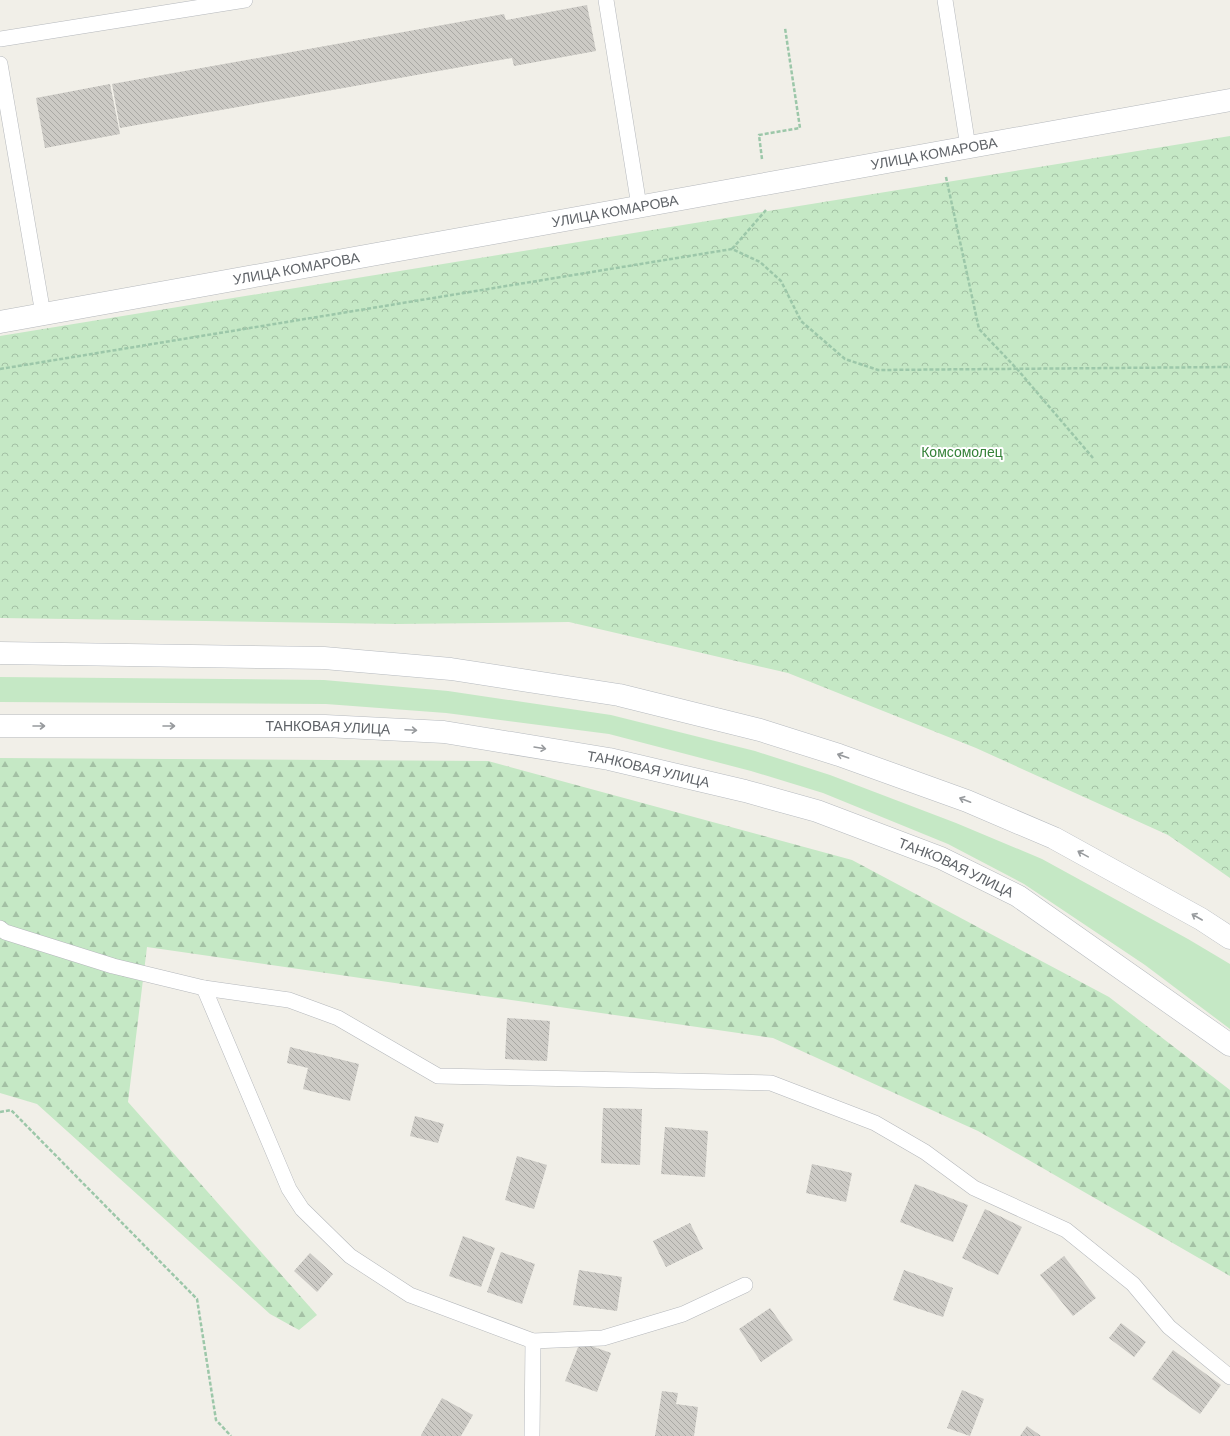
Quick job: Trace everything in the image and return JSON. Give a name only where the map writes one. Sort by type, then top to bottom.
[{"type":"main road","name":"УЛИЦА КОМАРОВА","points":[[0,322],[1230,100]]},
{"type":"main road","points":[[0,653],[324,658],[452,669],[620,695],[760,730],[839,755],[967,801],[1054,838],[1201,919],[1230,938]]},
{"type":"main road","name":"ТАНКОВАЯ УЛИЦА","points":[[0,726],[325,726],[444,732],[609,759],[745,791],[817,811],[941,858],[1018,896],[1230,1045]]},
{"type":"lane","points":[[0,39],[245,0]]},
{"type":"lane","points":[[606,0],[639,206]]},
{"type":"lane","points":[[945,0],[968,147]]},
{"type":"lane","points":[[0,64],[43,314]]},
{"type":"lane","points":[[0,928],[5,932],[113,966],[204,988],[289,1000],[338,1018],[438,1076],[771,1083],[875,1123],[925,1152],[974,1188],[1066,1230],[1133,1284],[1169,1327],[1230,1377]]},
{"type":"lane","points":[[204,988],[289,1189],[302,1209],[350,1256],[410,1295],[533,1341],[603,1338],[683,1314],[745,1285]]},
{"type":"lane","points":[[532,1436],[533,1341]]},
{"type":"path","points":[[766,183],[759,135],[800,128],[785,28]]},
{"type":"path","points":[[945,177],[979,329],[1017,370],[1093,458]]},
{"type":"path","points":[[0,369],[732,249],[760,262],[781,281],[801,321],[845,359],[878,370],[1230,367]]},
{"type":"path","points":[[0,1112],[11,1110],[197,1299],[216,1420],[231,1436]]},
{"type":"green space","name":"Комсомолец","points":[[1230,136],[1230,878],[1168,835],[976,748],[788,673],[569,622],[397,624],[0,618],[0,336]]},
{"type":"green space","points":[[0,677],[324,680],[448,691],[611,715],[755,751],[830,775],[956,823],[1042,859],[1188,939],[1230,964],[1230,1029],[1145,965],[1024,884],[948,844],[823,793],[751,771],[609,734],[446,713],[326,704],[0,702]]},
{"type":"green space","points":[[0,758],[488,761],[852,860],[1109,997],[1230,1090],[1230,1276],[978,1131],[773,1038],[147,947],[128,1102],[317,1315],[299,1330],[270,1314],[37,1104],[0,1093]]},
{"type":"building","points":[[587,5],[596,51],[514,66],[512,58],[120,128],[112,84],[504,14],[506,20]]},
{"type":"building","points":[[110,84],[120,134],[45,148],[36,98]]},
{"type":"building","points":[[507,1018],[550,1021],[547,1061],[505,1059]]},
{"type":"building","points":[[290,1047],[359,1064],[350,1101],[303,1089],[308,1068],[287,1063]]},
{"type":"building","points":[[603,1108],[642,1109],[640,1165],[601,1163]]},
{"type":"building","points":[[415,1116],[444,1124],[438,1143],[410,1136]]},
{"type":"building","points":[[665,1127],[708,1131],[705,1177],[661,1174]]},
{"type":"building","points":[[517,1156],[547,1165],[534,1209],[505,1200]]},
{"type":"building","points":[[812,1164],[852,1173],[846,1202],[806,1193]]},
{"type":"building","points":[[915,1184],[968,1205],[953,1242],[900,1222]]},
{"type":"building","points":[[985,1209],[1022,1227],[998,1275],[962,1258]]},
{"type":"building","points":[[690,1223],[703,1249],[666,1267],[653,1241]]},
{"type":"building","points":[[463,1236],[495,1248],[481,1287],[449,1276]]},
{"type":"building","points":[[501,1252],[535,1264],[522,1304],[487,1292]]},
{"type":"building","points":[[310,1253],[333,1274],[317,1292],[294,1271]]},
{"type":"building","points":[[1064,1256],[1096,1298],[1073,1316],[1040,1275]]},
{"type":"building","points":[[579,1270],[622,1277],[617,1311],[573,1305]]},
{"type":"building","points":[[904,1270],[953,1288],[943,1317],[893,1300]]},
{"type":"building","points":[[770,1308],[793,1340],[761,1362],[739,1329]]},
{"type":"building","points":[[1121,1323],[1146,1342],[1134,1357],[1109,1338]]},
{"type":"building","points":[[580,1342],[611,1353],[597,1392],[565,1381]]},
{"type":"building","points":[[1173,1350],[1221,1385],[1200,1414],[1152,1379]]},
{"type":"building","points":[[962,1390],[984,1399],[970,1436],[947,1428]]},
{"type":"building","points":[[662,1391],[678,1393],[676,1404],[698,1407],[694,1436],[655,1436]]},
{"type":"building","points":[[442,1398],[473,1415],[461,1436],[422,1436],[421,1435]]},
{"type":"building","points":[[1027,1426],[1041,1436],[1020,1436]]}]
